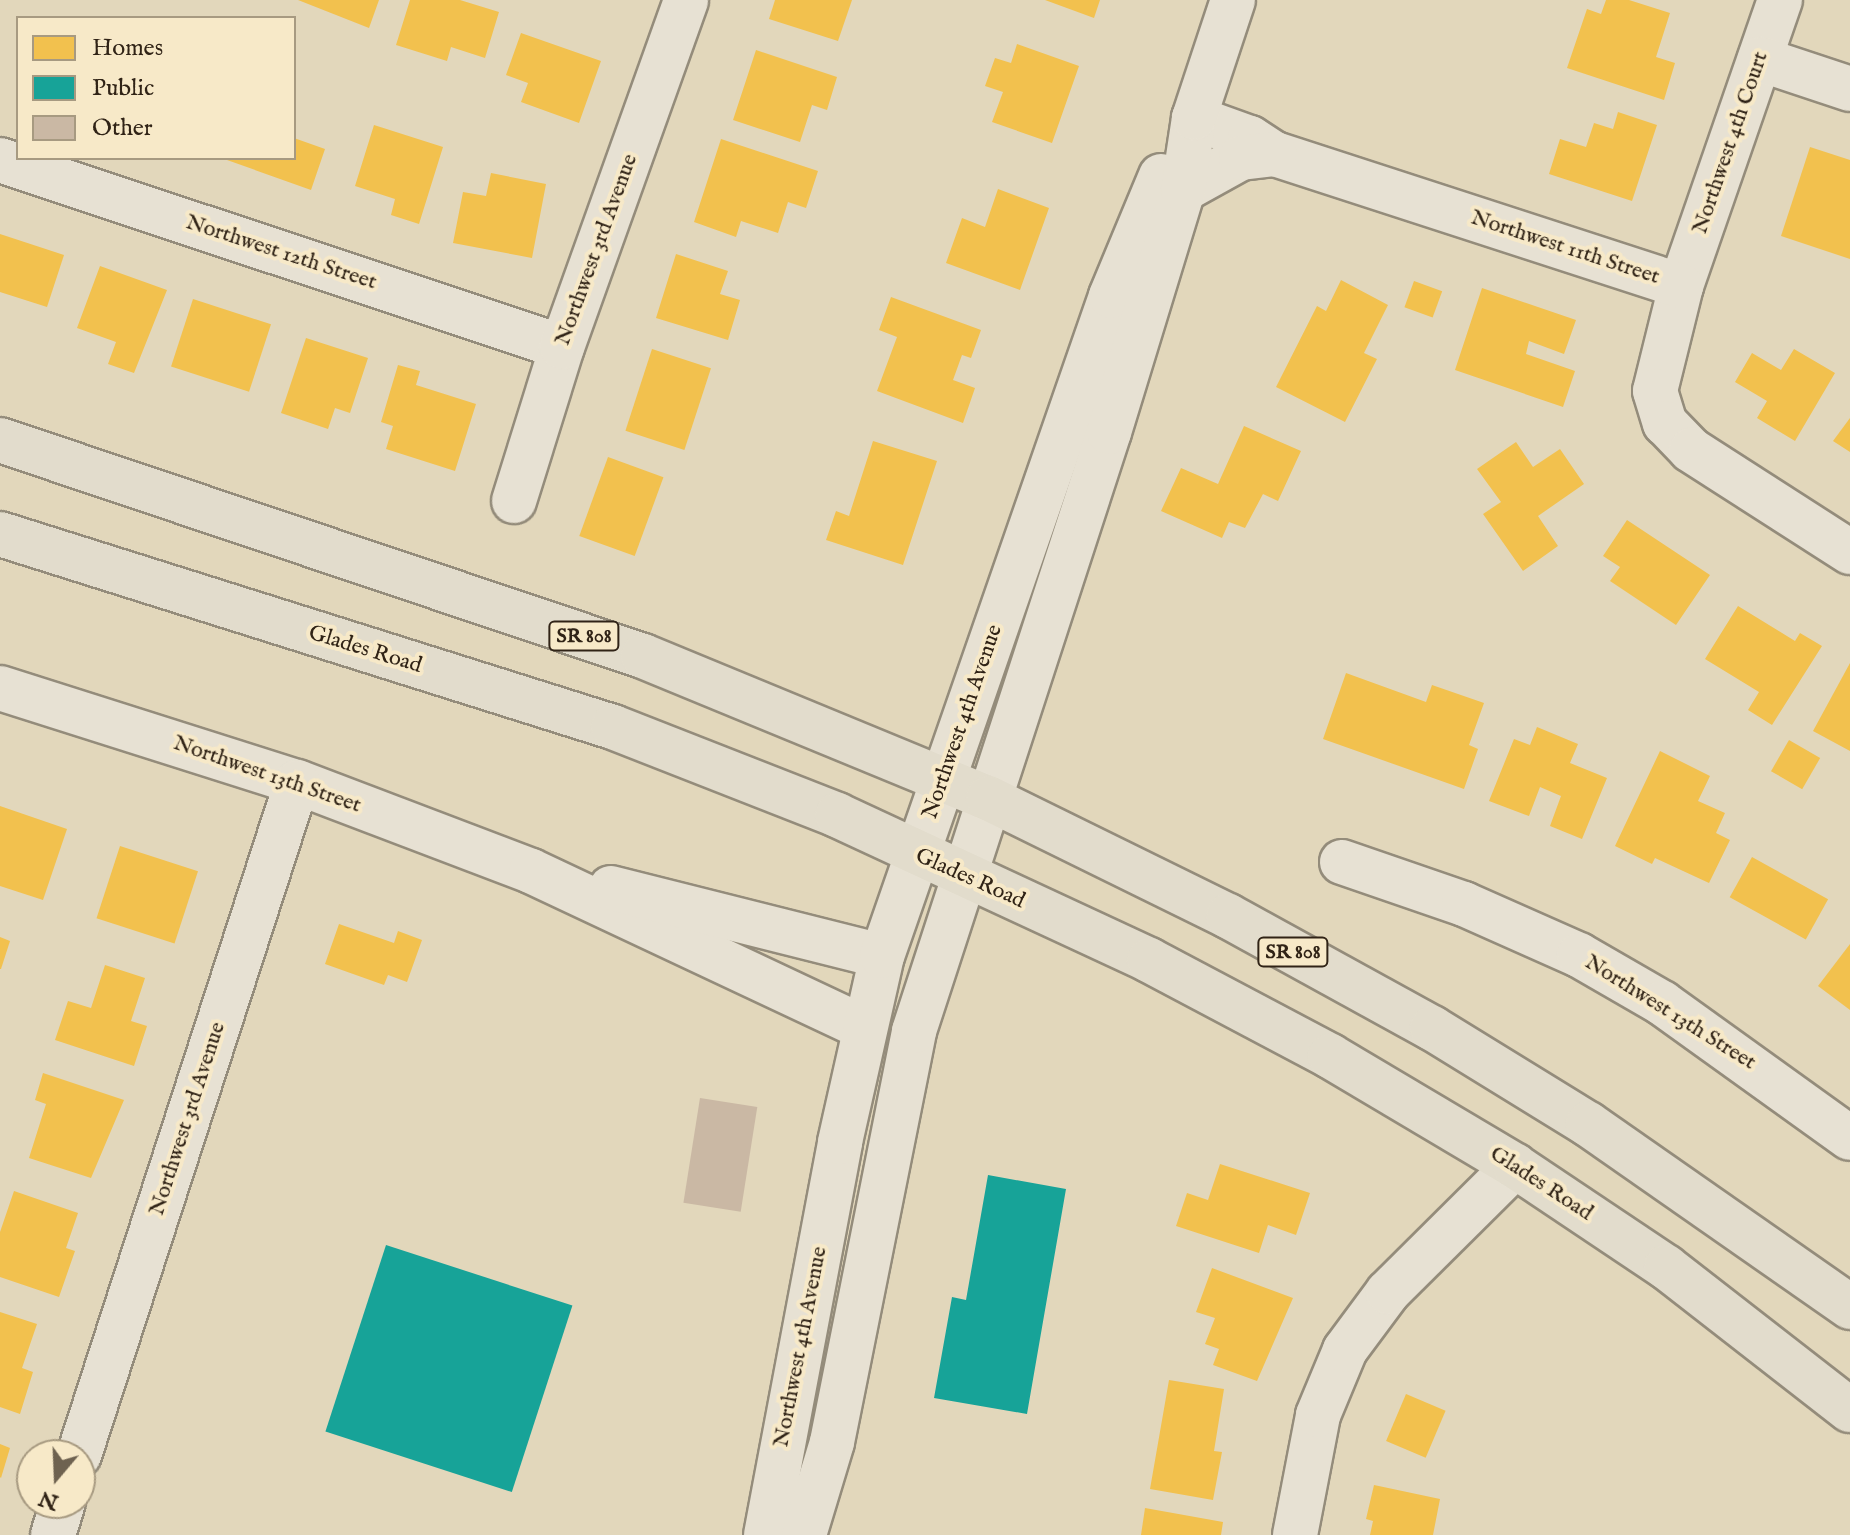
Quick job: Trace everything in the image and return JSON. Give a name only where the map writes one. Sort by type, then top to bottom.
[{"type":"main road","name":"SR 808","points":[[0,440],[643,656],[988,798],[1228,916],[1432,1028],[1588,1124],[1850,1307]]},
{"type":"main road","name":"Glades Road","points":[[0,534],[613,727],[837,815],[1232,1003],[1515,1166],[1666,1267],[1850,1410]]},
{"type":"street","name":"Northwest 3rd Avenue","points":[[514,501],[562,347],[686,0]]},
{"type":"street","name":"Northwest 4th Avenue","points":[[804,1535],[832,1442],[914,1031],[1183,190],[1194,118],[1233,0]]},
{"type":"street","name":"Northwest 4th Court","points":[[1681,286],[1780,0]]},
{"type":"street","points":[[1760,59],[1850,89]]},
{"type":"street","name":"Northwest 4th Avenue","points":[[766,1535],[864,1028],[882,956],[1111,296],[1160,178],[1194,118]]},
{"type":"street","name":"Northwest 11th Street","points":[[1194,118],[1250,138],[1275,154],[1681,286],[1655,391],[1665,423],[1691,450],[1850,552]]},
{"type":"street","points":[[1183,190],[1241,158],[1275,154]]},
{"type":"street","name":"Northwest 12th Street","points":[[0,160],[562,347]]},
{"type":"street","name":"Northwest 13th Street","points":[[0,688],[297,782],[531,871],[864,1028]]},
{"type":"street","name":"Northwest 3rd Avenue","points":[[84,1439],[297,782]]},
{"type":"street","name":"Northwest 13th Street","points":[[1342,862],[1464,904],[1579,955],[1662,1003],[1850,1138]]},
{"type":"street","name":"Northwest 13th Street","points":[[531,871],[700,907],[882,956]]},
{"type":"street","points":[[1295,1535],[1318,1415],[1345,1350],[1388,1292],[1515,1166]]},
{"type":"building: Homes","points":[[298,0],[379,0],[369,28]]},
{"type":"building: Homes","points":[[410,0],[460,0],[499,12],[485,58],[451,47],[447,61],[396,45]]},
{"type":"building: Homes","points":[[775,0],[852,0],[838,41],[769,19]]},
{"type":"building: Homes","points":[[1045,0],[1100,0],[1094,18]]},
{"type":"building: Homes","points":[[1606,0],[1629,0],[1670,13],[1656,57],[1675,63],[1664,100],[1567,68],[1587,9],[1601,14]]},
{"type":"building: Homes","points":[[521,33],[601,61],[579,123],[521,102],[528,83],[506,75]]},
{"type":"building: Homes","points":[[1017,44],[1079,66],[1052,143],[992,122],[1003,92],[985,86],[995,58],[1011,63]]},
{"type":"building: Homes","points":[[756,50],[837,77],[827,110],[812,105],[800,142],[733,120]]},
{"type":"building: Homes","points":[[1618,112],[1657,125],[1632,201],[1549,174],[1560,139],[1586,147],[1594,123],[1613,129]]},
{"type":"building: Homes","points":[[374,125],[443,147],[419,224],[391,215],[395,199],[355,186]]},
{"type":"building: Homes","points":[[296,139],[325,149],[311,190],[227,160],[296,160]]},
{"type":"building: Homes","points":[[721,139],[818,171],[806,208],[788,202],[778,233],[741,221],[736,237],[694,222]]},
{"type":"building: Homes","points":[[1810,147],[1850,160],[1850,259],[1781,236]]},
{"type":"building: Homes","points":[[491,173],[546,184],[532,258],[453,243],[463,192],[486,196]]},
{"type":"building: Homes","points":[[998,189],[1049,208],[1020,290],[946,263],[962,218],[985,227]]},
{"type":"building: Homes","points":[[0,234],[64,255],[47,307],[0,292]]},
{"type":"building: Homes","points":[[676,254],[728,271],[720,294],[740,300],[728,340],[656,318]]},
{"type":"building: Homes","points":[[100,266],[167,290],[134,373],[108,364],[116,342],[77,328]]},
{"type":"building: Homes","points":[[1341,280],[1388,305],[1364,353],[1377,359],[1345,422],[1276,387],[1317,306],[1326,311]]},
{"type":"building: Homes","points":[[1414,281],[1442,291],[1433,318],[1404,307]]},
{"type":"building: Homes","points":[[1482,288],[1576,320],[1564,354],[1529,341],[1526,354],[1575,371],[1563,407],[1455,370]]},
{"type":"building: Homes","points":[[891,297],[981,330],[971,358],[962,355],[953,380],[975,388],[963,423],[877,391],[897,337],[879,330]]},
{"type":"building: Homes","points":[[193,299],[271,324],[249,392],[171,367]]},
{"type":"building: Homes","points":[[306,338],[368,358],[350,413],[335,408],[328,429],[281,413]]},
{"type":"building: Homes","points":[[652,349],[711,368],[684,450],[625,431]]},
{"type":"building: Homes","points":[[1794,349],[1835,373],[1795,441],[1757,418],[1767,401],[1735,382],[1752,353],[1781,370]]},
{"type":"building: Homes","points":[[398,365],[420,371],[416,385],[476,404],[455,471],[386,449],[393,426],[381,422]]},
{"type":"building: Homes","points":[[1850,418],[1850,452],[1833,441]]},
{"type":"building: Homes","points":[[1244,426],[1301,451],[1278,501],[1263,494],[1245,528],[1229,522],[1222,538],[1161,511],[1181,468],[1218,484]]},
{"type":"building: Homes","points":[[873,441],[937,461],[903,565],[826,540],[836,511],[849,516]]},
{"type":"building: Homes","points":[[1516,442],[1533,467],[1560,449],[1584,484],[1538,516],[1558,546],[1523,571],[1483,514],[1501,502],[1477,469]]},
{"type":"building: Homes","points":[[608,457],[663,477],[635,556],[579,536]]},
{"type":"building: Homes","points":[[1627,520],[1710,575],[1676,625],[1610,581],[1620,567],[1603,556]]},
{"type":"building: Homes","points":[[1738,606],[1795,641],[1800,633],[1822,646],[1772,725],[1748,710],[1759,692],[1705,659]]},
{"type":"building: Homes","points":[[1850,663],[1850,751],[1813,731]]},
{"type":"building: Homes","points":[[1346,673],[1426,702],[1432,685],[1484,703],[1469,745],[1478,749],[1464,789],[1323,739]]},
{"type":"building: Homes","points":[[1537,727],[1578,744],[1570,763],[1607,778],[1582,839],[1550,826],[1561,796],[1540,787],[1529,816],[1489,801],[1514,739],[1530,745]]},
{"type":"building: Homes","points":[[1789,740],[1820,758],[1802,789],[1771,771]]},
{"type":"building: Homes","points":[[1660,751],[1710,776],[1698,801],[1725,813],[1716,833],[1730,840],[1709,883],[1655,858],[1652,864],[1615,846]]},
{"type":"building: Homes","points":[[0,806],[67,829],[43,900],[0,886]]},
{"type":"building: Homes","points":[[120,846],[198,871],[175,944],[97,918]]},
{"type":"building: Homes","points":[[1752,857],[1828,899],[1806,939],[1730,897]]},
{"type":"building: Homes","points":[[339,924],[394,943],[398,931],[422,940],[407,982],[388,975],[384,985],[325,964]]},
{"type":"building: Homes","points":[[0,937],[10,941],[1,969],[0,969]]},
{"type":"building: Homes","points":[[1850,944],[1850,1010],[1818,986]]},
{"type":"building: Homes","points":[[105,965],[145,978],[131,1021],[147,1026],[134,1066],[55,1040],[68,1001],[91,1008]]},
{"type":"building: Homes","points":[[43,1073],[124,1100],[91,1178],[29,1158],[46,1104],[35,1100]]},
{"type":"building: Homes","points":[[1220,1164],[1310,1193],[1296,1235],[1268,1225],[1259,1253],[1176,1226],[1187,1193],[1208,1200]]},
{"type":"building: Homes","points":[[14,1191],[78,1213],[66,1248],[75,1251],[59,1297],[0,1277],[0,1232]]},
{"type":"building: Homes","points":[[1212,1268],[1293,1298],[1257,1381],[1213,1365],[1219,1349],[1205,1344],[1215,1318],[1196,1312]]},
{"type":"building: Homes","points":[[0,1312],[37,1324],[22,1368],[33,1372],[20,1414],[0,1407]]},
{"type":"building: Homes","points":[[1169,1380],[1224,1389],[1214,1451],[1222,1452],[1213,1500],[1150,1489]]},
{"type":"building: Homes","points":[[1406,1394],[1446,1411],[1426,1458],[1386,1441]]},
{"type":"building: Homes","points":[[0,1444],[10,1448],[1,1478],[0,1477]]},
{"type":"building: Homes","points":[[1374,1485],[1440,1499],[1433,1535],[1370,1535],[1373,1521],[1366,1519]]},
{"type":"building: Homes","points":[[1145,1508],[1223,1522],[1221,1535],[1141,1535]]},
{"type":"building: Public","points":[[988,1175],[1066,1189],[1027,1414],[934,1398],[952,1297],[966,1300]]},
{"type":"building: Public","points":[[386,1245],[572,1306],[512,1492],[325,1431]]},
{"type":"building: Other","points":[[700,1098],[757,1107],[741,1212],[683,1203]]}]
